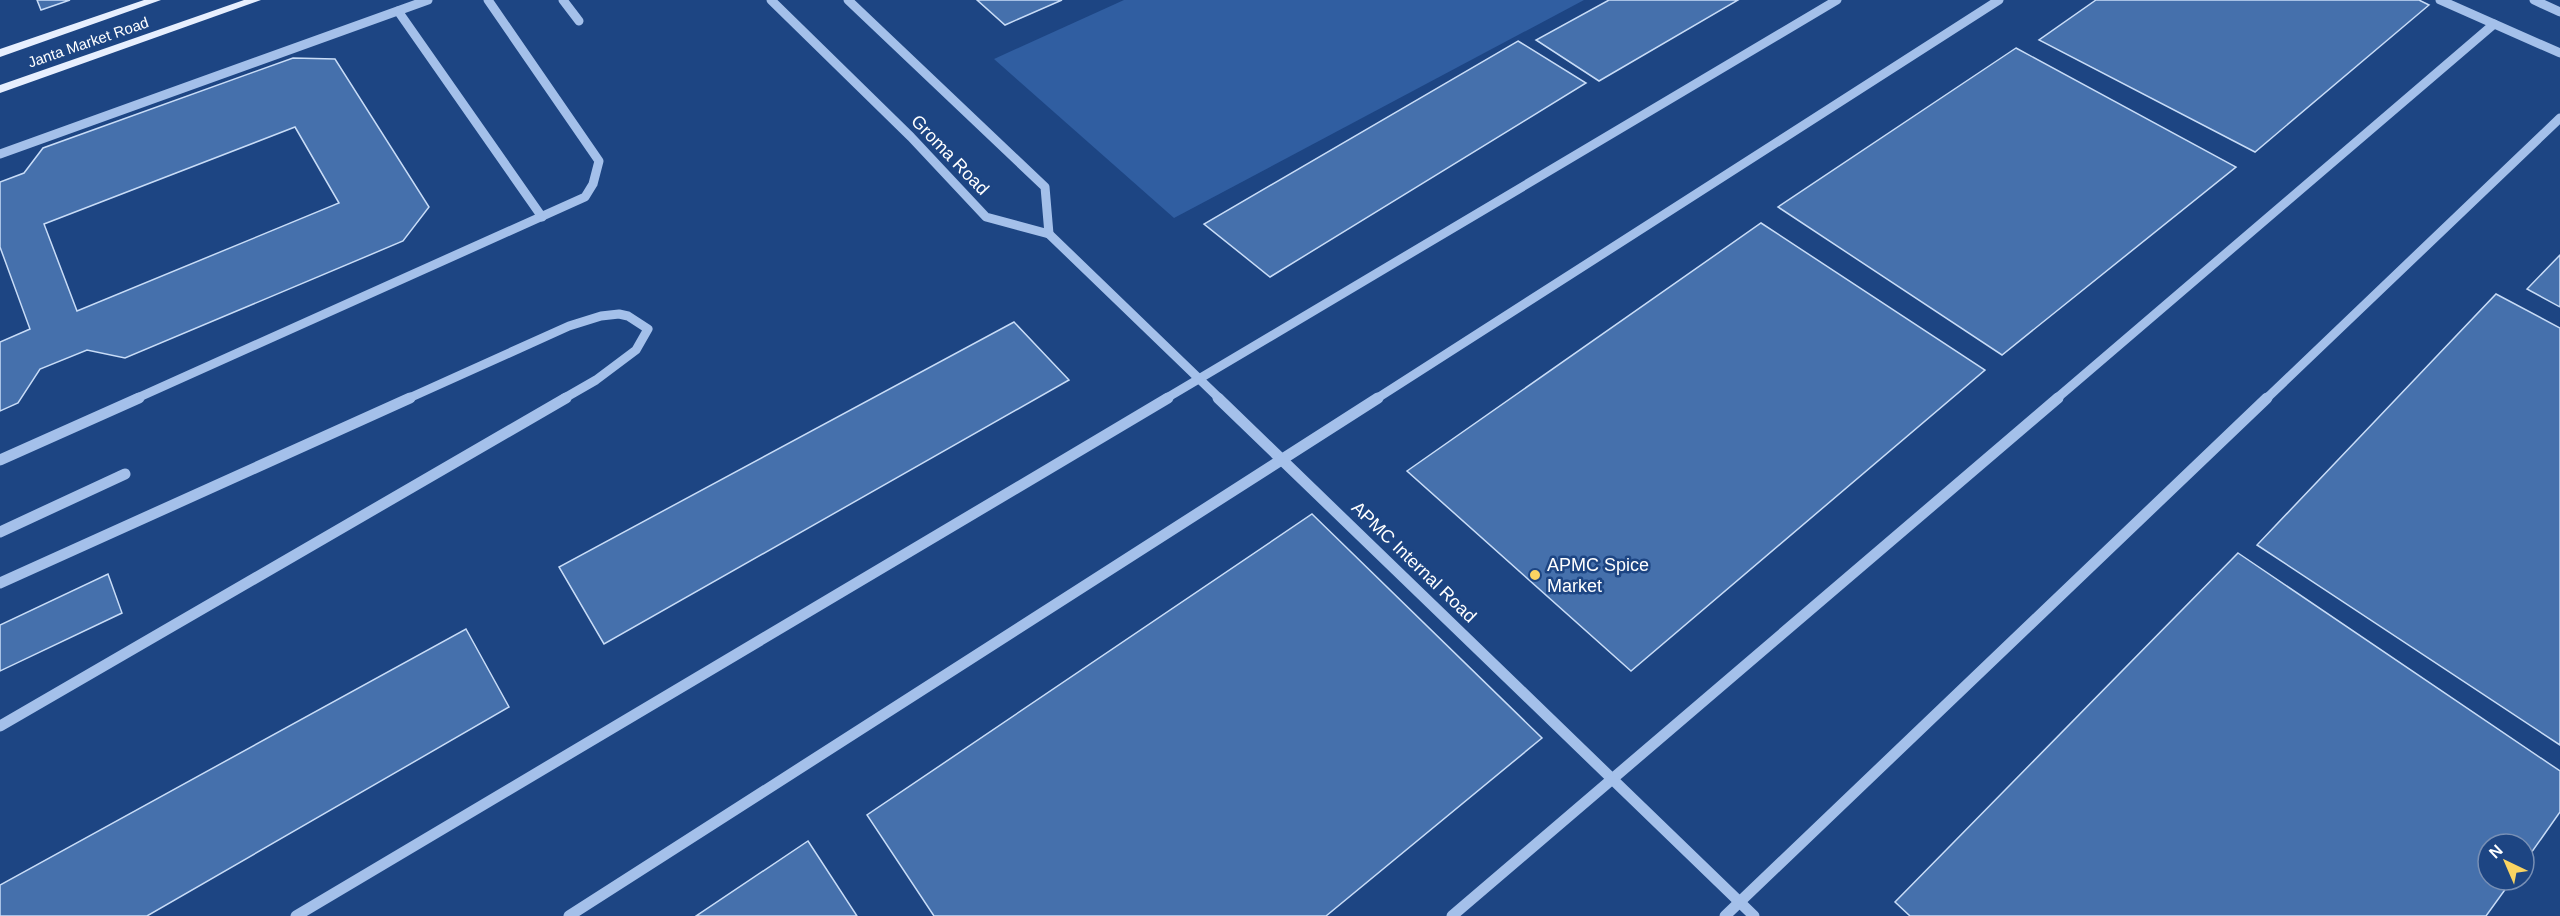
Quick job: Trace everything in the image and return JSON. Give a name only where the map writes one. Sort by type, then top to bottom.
[{"type":"main road","name":"Janta Market Road","points":[[0,53],[155,0]]},
{"type":"main road","name":"Janta Market Road","points":[[0,89],[255,0]]},
{"type":"street","points":[[0,154],[428,0]]},
{"type":"street","points":[[0,460],[585,197],[593,184],[599,161],[488,0]]},
{"type":"street","points":[[563,0],[579,21]]},
{"type":"street","name":"Groma Road","points":[[771,0],[911,137],[986,217],[1048,234]]},
{"type":"street","points":[[848,0],[1045,187],[1048,234]]},
{"type":"street","points":[[296,916],[1837,0]]},
{"type":"street","points":[[569,916],[1999,0]]},
{"type":"street","points":[[2440,0],[2560,53]]},
{"type":"street","points":[[2534,0],[2560,12]]},
{"type":"street","points":[[398,11],[542,217]]},
{"type":"street","points":[[1452,916],[2494,24]]},
{"type":"street","points":[[1725,916],[2560,118]]},
{"type":"street","name":"APMC Internal Road","points":[[1048,234],[1754,916]]},
{"type":"street","points":[[0,583],[569,326],[615,312],[637,319],[648,329],[636,350],[597,380],[0,726]]},
{"type":"street","points":[[0,532],[125,474]]},
{"type":"shaded area","points":[[1124,0],[1584,0],[1174,218],[994,59]]},
{"type":"building","points":[[37,0],[70,0],[41,10]]},
{"type":"building","points":[[977,0],[1062,0],[1005,25]]},
{"type":"building","points":[[1609,0],[1738,0],[1599,81],[1536,40]]},
{"type":"building","points":[[2096,0],[2419,0],[2429,5],[2255,152],[2039,40]]},
{"type":"building","points":[[1518,41],[1586,83],[1270,277],[1204,224]]},
{"type":"building","points":[[2016,48],[2236,167],[2002,355],[1778,207]]},
{"type":"building","points":[[293,58],[335,59],[429,207],[403,241],[125,358],[87,350],[40,369],[18,403],[0,411],[0,342],[30,329],[0,247],[0,182],[24,173],[43,148]],"holes":[[[295,127],[339,203],[77,311],[44,224]]]},
{"type":"building","points":[[1761,223],[1985,370],[1631,671],[1407,471]]},
{"type":"building","points":[[2560,255],[2560,307],[2527,289]]},
{"type":"building","points":[[2496,294],[2560,328],[2560,745],[2257,545]]},
{"type":"building","points":[[1014,322],[1069,380],[604,644],[559,567]]},
{"type":"building","points":[[1312,514],[1542,738],[1326,916],[934,916],[867,815]]},
{"type":"building","points":[[2238,553],[2560,771],[2560,812],[2536,846],[2536,832],[2476,832],[2476,892],[2503,892],[2486,916],[1910,916],[1895,902]]},
{"type":"building","points":[[108,574],[122,613],[0,671],[0,625]]},
{"type":"building","points":[[466,629],[509,707],[147,916],[0,916],[0,885]]},
{"type":"building","points":[[808,841],[857,916],[696,916]]},
{"type":"place","name":"APMC Spice Market","points":[[1535,575]]}]
